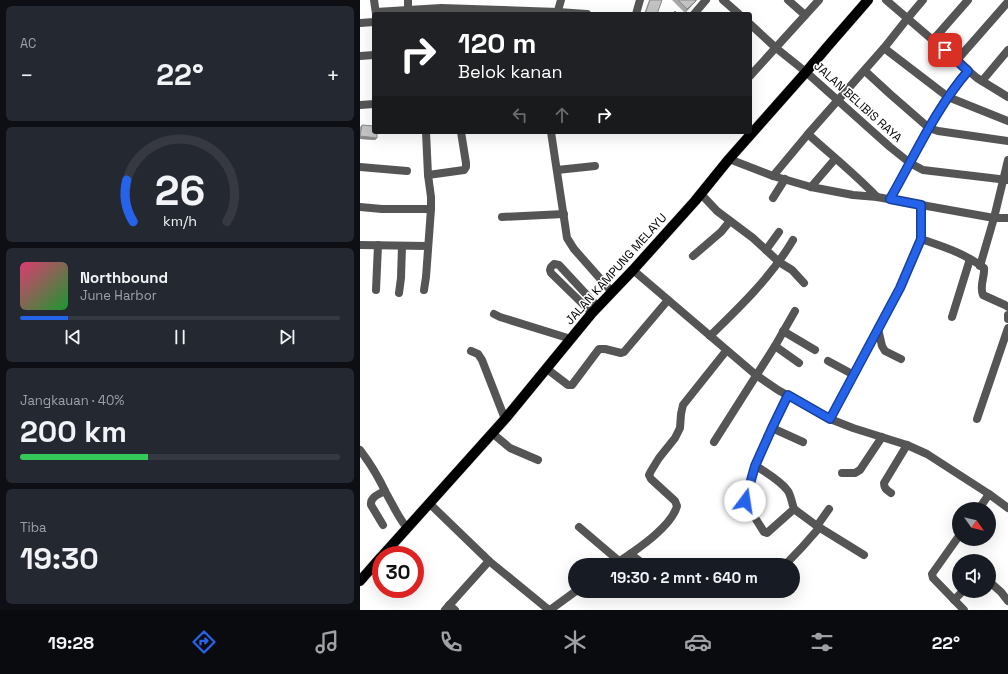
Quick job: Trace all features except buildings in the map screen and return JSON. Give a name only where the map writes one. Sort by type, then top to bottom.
[{"type":"main road","name":"JALAN KAMPUNG MELAYU","points":[[752,133],[868,0]]},
{"type":"main road","name":"JALAN KAMPUNG MELAYU","points":[[391,546],[505,419],[548,369],[595,310],[701,194],[751,134]]},
{"type":"main road","points":[[360,581],[372,567]]},
{"type":"street","points":[[374,0],[376,12]]},
{"type":"street","points":[[408,0],[408,10]]},
{"type":"street","points":[[473,0],[473,9]]},
{"type":"street","points":[[557,12],[561,0]]},
{"type":"street","points":[[637,12],[640,0]]},
{"type":"street","points":[[696,12],[706,0]]},
{"type":"street","points":[[723,0],[737,12]]},
{"type":"street","points":[[788,0],[805,15]]},
{"type":"street","points":[[752,74],[819,0]]},
{"type":"street","points":[[886,0],[968,71],[982,82],[1008,97]]},
{"type":"street","points":[[773,176],[884,48],[923,0]]},
{"type":"street","points":[[933,40],[968,0]]},
{"type":"street","points":[[956,60],[1006,2]]},
{"type":"street","points":[[387,12],[408,10],[424,12],[441,4],[473,9],[536,12]]},
{"type":"street","points":[[360,23],[372,22]]},
{"type":"street","name":"JALAN BELIBIS RAYA","points":[[752,26],[910,163],[923,170],[1005,180]]},
{"type":"street","points":[[884,48],[948,97],[1008,121]]},
{"type":"street","points":[[982,82],[1008,50]]},
{"type":"street","points":[[360,56],[372,55]]},
{"type":"street","points":[[864,71],[929,128],[938,131],[1008,141]]},
{"type":"street","points":[[890,199],[929,128],[948,97],[968,71]]},
{"type":"street","points":[[360,104],[372,104]]},
{"type":"street","points":[[424,290],[431,209],[426,134]]},
{"type":"street","points":[[428,175],[464,170],[466,163],[461,134]]},
{"type":"street","points":[[551,134],[567,238],[574,250],[612,292]]},
{"type":"street","points":[[808,134],[835,159],[852,172],[877,197]]},
{"type":"street","points":[[729,159],[773,176],[811,187],[853,195],[890,199],[994,218],[1008,218]]},
{"type":"street","points":[[811,187],[835,159]]},
{"type":"street","points":[[980,266],[1005,180],[1008,160]]},
{"type":"street","points":[[557,170],[595,166]]},
{"type":"street","points":[[360,167],[407,171]]},
{"type":"street","points":[[773,198],[785,179]]},
{"type":"street","points":[[701,194],[717,211],[753,238],[779,262],[792,270],[804,283]]},
{"type":"street","points":[[830,419],[900,288],[921,239],[921,205]]},
{"type":"street","points":[[360,207],[382,209],[431,209]]},
{"type":"street","points":[[502,217],[564,214]]},
{"type":"street","points":[[693,256],[721,232],[730,221]]},
{"type":"street","points":[[766,250],[779,232]]},
{"type":"street","points":[[921,239],[949,248],[970,258],[984,268],[981,291],[983,295],[1008,307]]},
{"type":"street","points":[[710,336],[746,301],[779,262],[793,240]]},
{"type":"street","points":[[360,244],[428,246]]},
{"type":"street","points":[[376,290],[378,245]]},
{"type":"street","points":[[399,293],[402,246]]},
{"type":"street","points":[[952,317],[970,258]]},
{"type":"street","points":[[554,264],[559,265],[595,310],[551,273],[550,267],[554,264]]},
{"type":"street","points":[[633,270],[726,351],[756,375],[830,419],[908,445],[927,454],[990,494],[1008,508]]},
{"type":"street","points":[[548,369],[568,385],[572,385],[599,349],[622,353],[624,352],[668,300]]},
{"type":"street","points":[[714,442],[775,346],[795,311]]},
{"type":"street","points":[[494,314],[572,339]]},
{"type":"street","points":[[977,419],[1008,328]]},
{"type":"street","points":[[878,329],[882,346],[885,351],[901,359]]},
{"type":"street","points":[[783,331],[815,350]]},
{"type":"street","points":[[775,346],[799,363]]},
{"type":"street","points":[[471,351],[478,354],[482,360],[505,419]]},
{"type":"street","points":[[624,558],[659,532],[676,511],[677,506],[675,501],[651,479],[649,475],[659,458],[675,438],[680,428],[683,405],[726,351]]},
{"type":"street","points":[[828,361],[854,375]]},
{"type":"street","points":[[788,395],[755,466],[745,501],[764,532],[767,533],[794,509]]},
{"type":"street","points":[[772,428],[803,442]]},
{"type":"street","points":[[492,433],[510,448],[538,460]]},
{"type":"street","points":[[842,473],[855,473],[860,470],[882,437]]},
{"type":"street","points":[[891,493],[884,487],[885,481],[908,445]]},
{"type":"street","points":[[360,450],[407,528]]},
{"type":"street","points":[[755,466],[779,482],[787,490],[794,509],[818,527],[864,556]]},
{"type":"street","points":[[383,524],[371,502],[372,498],[385,491]]},
{"type":"street","points":[[984,502],[990,494]]},
{"type":"street","points":[[430,504],[489,561],[550,610],[568,597]]},
{"type":"street","points":[[791,558],[798,552],[818,527],[829,509]]},
{"type":"street","points":[[579,527],[612,558]]},
{"type":"street","points":[[952,546],[932,574],[933,578],[964,610]]},
{"type":"street","points":[[630,554],[636,558]]},
{"type":"street","points":[[450,608],[489,561]]},
{"type":"street","points":[[996,588],[1008,601]]},
{"type":"route","points":[[745,501],[755,466],[788,395],[830,419],[900,288],[921,239],[921,205],[890,199],[929,128],[948,97],[968,71],[945,50]]}]
